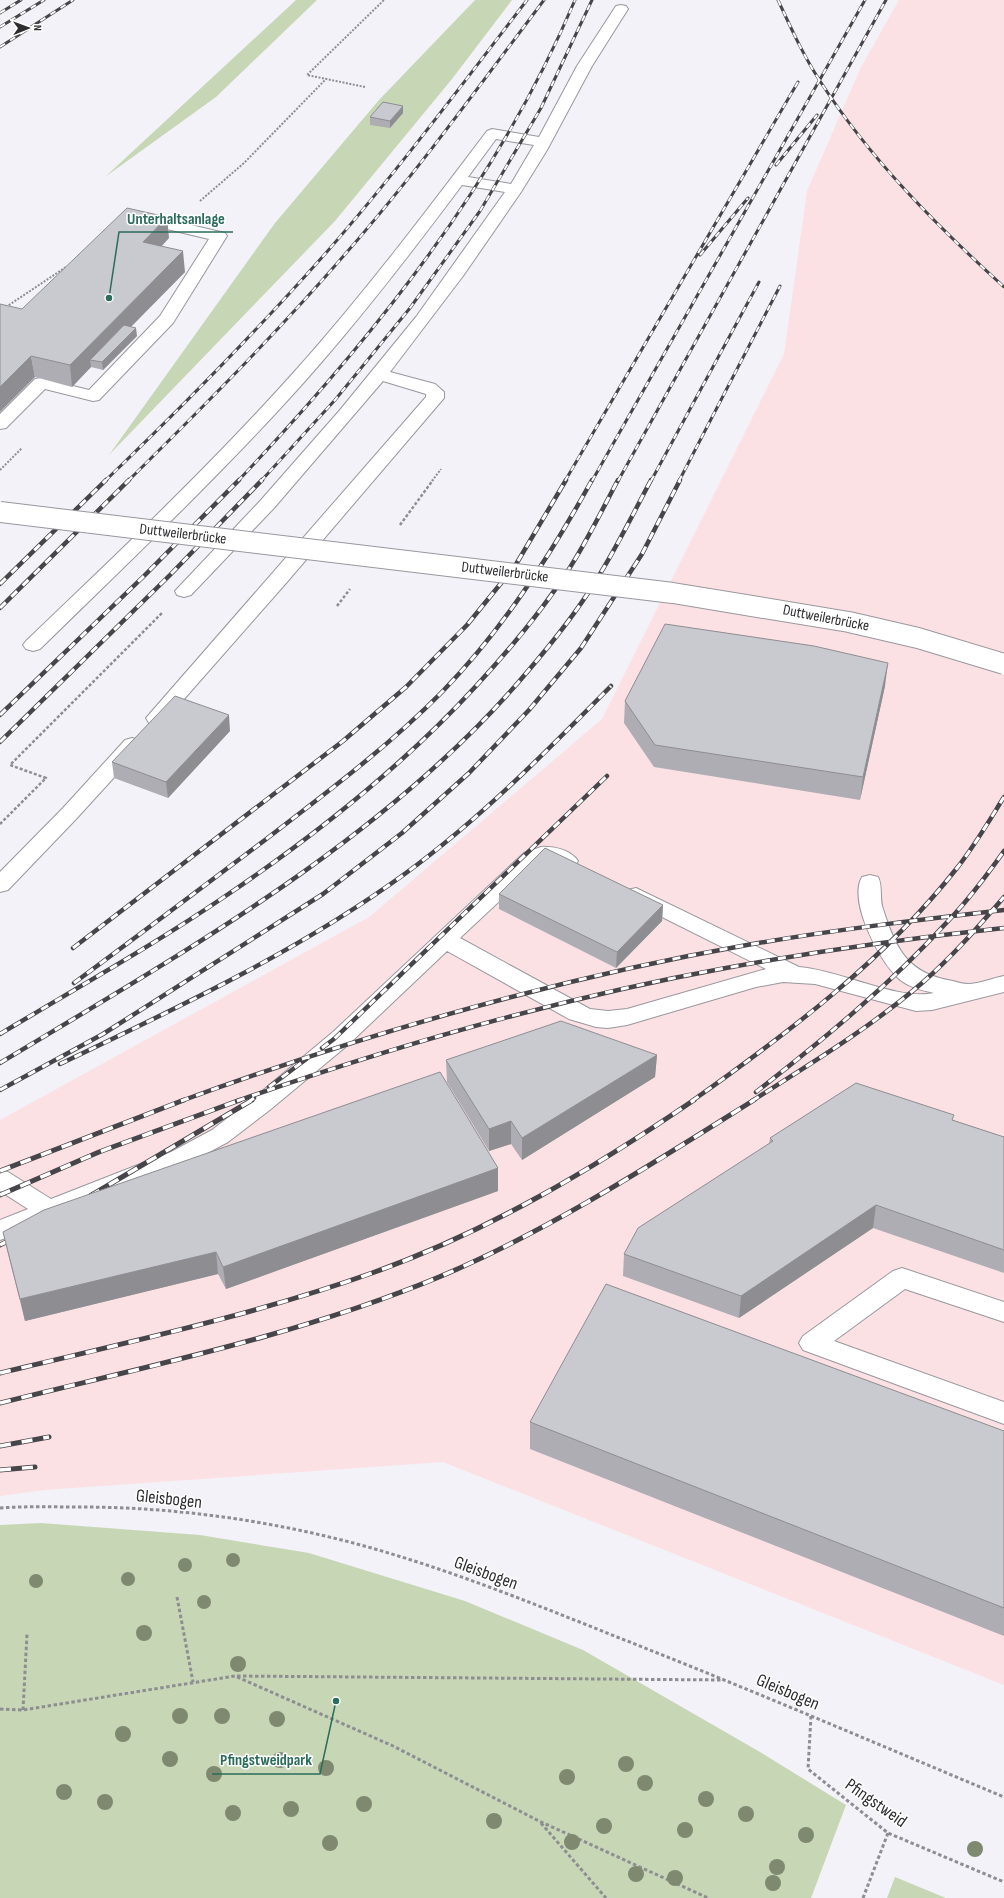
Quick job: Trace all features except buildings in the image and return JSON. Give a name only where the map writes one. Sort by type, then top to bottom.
[{"type":"street","points":[[184,591],[272,498],[380,375],[455,277],[515,189],[544,142],[578,76],[622,10]]},
{"type":"street","points":[[33,645],[164,519],[255,426],[346,323],[393,265],[492,134],[544,142]]},
{"type":"street","points":[[458,180],[515,189]]},
{"type":"street","points":[[0,424],[40,383],[93,396],[166,319],[219,236],[133,216]]},
{"type":"street","points":[[0,885],[70,813],[125,753],[280,578],[435,398],[435,392],[429,388],[380,375]]},
{"type":"street","name":"Duttweilerbrücke","points":[[0,512],[673,593],[771,607],[858,624],[927,640],[1004,664]]},
{"type":"street","points":[[0,1230],[179,1158],[220,1136],[263,1104],[340,1038],[536,856],[545,854],[555,855],[587,871]]},
{"type":"street","points":[[870,882],[869,899],[872,908],[881,932],[899,966],[916,980],[966,992]]},
{"type":"street","points":[[615,885],[792,973]]},
{"type":"street","points":[[446,940],[577,1013],[596,1020],[617,1019],[756,979],[792,973],[814,976],[909,1002],[932,1002],[966,992],[1004,984]]},
{"type":"street","points":[[0,1179],[51,1210]]},
{"type":"street","points":[[1004,1312],[902,1278],[812,1343],[1004,1413]]},
{"type":"path","points":[[365,87],[306,75],[384,0]]},
{"type":"path","points":[[174,226],[244,163],[326,79]]},
{"type":"path","points":[[0,311],[67,267]]},
{"type":"path","points":[[396,530],[441,469]]},
{"type":"path","points":[[0,824],[46,778],[10,765],[184,591]]},
{"type":"path","name":"Gleisbogen","points":[[0,1508],[74,1506],[128,1508],[187,1513],[252,1522],[350,1543],[398,1556],[510,1596],[726,1680],[1004,1797]]},
{"type":"path","points":[[177,1597],[193,1682]]},
{"type":"path","points":[[23,1710],[27,1634]]},
{"type":"path","points":[[235,1676],[393,1746],[539,1821],[708,1898]]},
{"type":"path","points":[[0,1709],[23,1710],[235,1676],[726,1680]]},
{"type":"path","name":"Pfingstweid","points":[[811,1716],[808,1769],[888,1833],[1004,1882]]},
{"type":"path","points":[[539,1821],[606,1898]]},
{"type":"path","points":[[864,1898],[888,1833]]},
{"type":"shaded area","points":[[899,0],[1004,0],[1004,1685],[443,1462],[45,1490],[0,1496],[0,1120],[369,917],[602,719],[784,354],[807,191],[861,67]]},
{"type":"green space","points":[[296,0],[317,0],[216,97],[105,177]]},
{"type":"green space","points":[[475,0],[512,0],[452,79],[335,221],[109,455],[275,223],[379,100]]},
{"type":"green space","points":[[41,1523],[200,1535],[309,1553],[465,1601],[583,1650],[760,1752],[846,1805],[811,1898],[0,1898],[0,1525]]},
{"type":"green space","points":[[895,1877],[946,1898],[887,1898]]},
{"type":"railway","points":[[0,13],[21,0]]},
{"type":"railway","points":[[0,27],[44,0]]},
{"type":"railway","points":[[0,47],[73,0]]},
{"type":"railway","points":[[105,481],[217,370],[272,313],[325,254],[403,161],[527,0]]},
{"type":"railway","points":[[129,480],[267,340],[321,282],[373,222],[423,160],[544,0]]},
{"type":"railway","points":[[238,481],[337,371],[384,314],[428,256],[470,195],[509,133],[544,68],[575,0]]},
{"type":"railway","points":[[261,481],[335,400],[410,308],[480,211],[541,108],[592,0]]},
{"type":"railway","points":[[778,0],[808,61],[820,80]]},
{"type":"railway","points":[[820,80],[865,0]]},
{"type":"railway","points":[[831,98],[886,0]]},
{"type":"railway","points":[[592,481],[820,80]]},
{"type":"railway","points":[[820,80],[831,98]]},
{"type":"railway","points":[[565,481],[798,82]]},
{"type":"railway","points":[[618,481],[831,98]]},
{"type":"railway","points":[[831,98],[860,137],[905,190],[954,240],[1004,287]]},
{"type":"railway","points":[[776,165],[817,115]]},
{"type":"railway","points":[[700,255],[748,198]]},
{"type":"railway","points":[[651,481],[759,282]]},
{"type":"railway","points":[[679,481],[780,286]]},
{"type":"railway","points":[[0,584],[106,480]]},
{"type":"railway","points":[[0,608],[129,480]]},
{"type":"railway","points":[[0,715],[144,576],[239,480]]},
{"type":"railway","points":[[0,742],[170,575],[262,480]]},
{"type":"railway","points":[[73,948],[343,741],[406,687],[467,625],[515,566],[566,480]]},
{"type":"railway","points":[[74,983],[311,805],[378,751],[442,692],[485,643],[524,591],[542,564],[592,480]]},
{"type":"railway","points":[[0,1034],[141,950],[224,897],[325,824],[388,772],[419,744],[477,685],[513,644],[548,600],[576,558],[618,480]]},
{"type":"railway","points":[[0,1063],[211,934],[280,888],[348,839],[412,787],[473,731],[546,650],[588,594],[603,570],[651,480]]},
{"type":"railway","points":[[0,1090],[103,1034],[323,894],[402,833],[469,773],[529,710],[581,648],[642,554],[680,480]]},
{"type":"railway","points":[[60,1064],[194,999],[281,953],[324,928],[406,873],[434,852],[487,807],[537,760],[611,686]]},
{"type":"railway","points":[[322,1048],[334,1039],[607,776]]},
{"type":"railway","points":[[910,922],[929,902],[957,868],[976,842],[1004,797]]},
{"type":"railway","points":[[953,916],[964,904],[1004,851]]},
{"type":"railway","points":[[992,912],[1004,897]]},
{"type":"railway","points":[[992,912],[1004,910]]},
{"type":"railway","points":[[953,916],[992,912]]},
{"type":"railway","points":[[975,931],[992,912]]},
{"type":"railway","points":[[910,922],[953,916]]},
{"type":"railway","points":[[934,936],[953,916]]},
{"type":"railway","points":[[181,1101],[250,1076],[390,1031],[603,974],[747,945],[910,922]]},
{"type":"railway","points":[[889,942],[910,922]]},
{"type":"railway","points":[[975,931],[1004,928]]},
{"type":"railway","points":[[752,1101],[839,1045],[882,1015],[922,983],[975,931]]},
{"type":"railway","points":[[934,936],[975,931]]},
{"type":"railway","points":[[756,1092],[832,1031],[880,989],[934,936]]},
{"type":"railway","points":[[889,942],[934,936]]},
{"type":"railway","points":[[237,1101],[297,1080],[418,1042],[541,1008],[664,980],[726,968],[889,942]]},
{"type":"railway","points":[[692,1101],[799,1022],[866,965],[889,942]]},
{"type":"railway","points":[[269,1087],[309,1057]]},
{"type":"railway","points":[[250,1101],[254,1098]]},
{"type":"railway","points":[[0,1171],[184,1100]]},
{"type":"railway","points":[[0,1195],[99,1152],[240,1100]]},
{"type":"railway","points":[[90,1196],[252,1100]]},
{"type":"railway","points":[[0,1373],[141,1340],[234,1316],[280,1303],[372,1273],[415,1257],[457,1238],[538,1197],[656,1126],[694,1100]]},
{"type":"railway","points":[[0,1403],[277,1333],[385,1298],[439,1277],[521,1239],[561,1217],[639,1172],[754,1100]]},
{"type":"railway","points":[[0,1245],[16,1237]]},
{"type":"railway","points":[[0,1446],[49,1437]]},
{"type":"railway","points":[[0,1470],[35,1467]]},
{"type":"place","name":"Unterhaltsanlage","points":[[109,298]]},
{"type":"place","name":"Pfingstweidpark","points":[[336,1701]]}]
